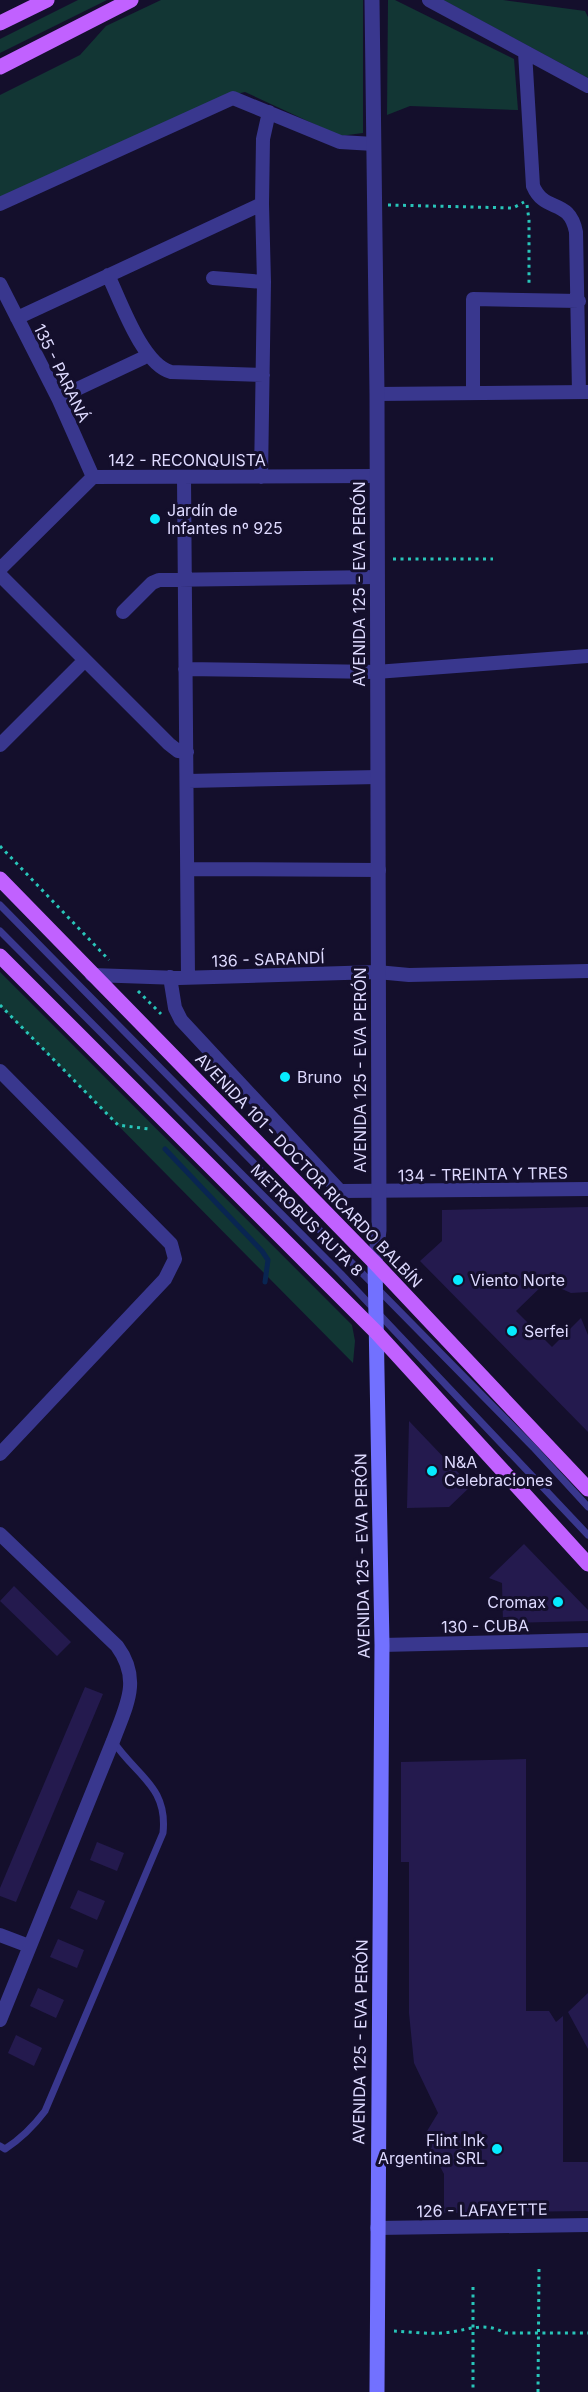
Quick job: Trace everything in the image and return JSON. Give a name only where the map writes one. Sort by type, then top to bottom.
[{"type":"main road","points":[[0,23],[47,0]]},
{"type":"main road","points":[[0,67],[130,0]]},
{"type":"main road","name":"AVENIDA 101 - DOCTOR RICARDO BALBÍN","points":[[0,879],[375,1263],[588,1489]]},
{"type":"main road","points":[[0,956],[377,1333],[588,1564]]},
{"type":"main road","name":"AVENIDA 125 - EVA PERÓN","points":[[375,1263],[382,1645],[377,2392]]},
{"type":"street","name":"AVENIDA 125 - EVA PERÓN","points":[[372,0],[377,394],[376,672],[379,870],[378,1191],[375,1263]]},
{"type":"street","points":[[429,0],[588,86]]},
{"type":"street","points":[[377,394],[583,392],[573,218],[532,198],[525,52]]},
{"type":"street","points":[[0,204],[233,98],[340,142],[374,144]]},
{"type":"street","points":[[261,477],[264,282],[262,139],[269,112]]},
{"type":"street","points":[[17,318],[262,204]]},
{"type":"street","points":[[108,276],[147,353],[160,369],[171,372],[263,375]]},
{"type":"street","points":[[213,278],[264,282]]},
{"type":"street","name":"135 - PARANÁ","points":[[0,284],[58,398],[93,477]]},
{"type":"street","points":[[473,393],[473,300],[579,301]]},
{"type":"street","points":[[58,398],[143,358],[147,353]]},
{"type":"street","name":"142 - RECONQUISTA","points":[[0,569],[93,477],[377,477]]},
{"type":"street","points":[[184,478],[189,869],[188,977]]},
{"type":"street","points":[[0,575],[169,744],[178,751],[187,752]]},
{"type":"street","points":[[123,612],[152,583],[185,578],[376,578]]},
{"type":"street","points":[[185,669],[376,672],[588,656]]},
{"type":"street","points":[[0,745],[84,661]]},
{"type":"street","points":[[188,781],[378,777]]},
{"type":"street","points":[[189,869],[379,870]]},
{"type":"street","name":"136 - SARANDÍ","points":[[92,975],[188,977],[378,972],[409,975],[588,971]]},
{"type":"street","name":"134 - TREINTA Y TRES","points":[[170,977],[175,1008],[181,1020],[340,1191],[347,1193],[588,1189]]},
{"type":"street","points":[[0,1071],[171,1244],[175,1259],[165,1279],[0,1454]]},
{"type":"street","points":[[0,1534],[105,1634],[124,1656],[131,1679],[129,1696],[113,1741],[0,2020]]},
{"type":"street","name":"130 - CUBA","points":[[382,1645],[588,1640]]},
{"type":"street","points":[[0,1935],[29,1946]]},
{"type":"street","name":"126 - LAFAYETTE","points":[[377,2228],[588,2225]]},
{"type":"lane","name":"METROBUS RUTA 8","points":[[0,905],[533,1447],[588,1507]]},
{"type":"lane","name":"METROBUS RUTA 8","points":[[0,931],[376,1311],[588,1535]]},
{"type":"lane","points":[[0,2146],[5,2149],[19,2140],[33,2128],[45,2111],[163,1833],[165,1815],[159,1795],[146,1777],[125,1760],[113,1741]]},
{"type":"path","points":[[375,204],[513,208],[532,198]]},
{"type":"path","points":[[529,300],[532,198]]},
{"type":"path","points":[[376,559],[493,559]]},
{"type":"path","points":[[0,1005],[118,1125],[152,1129]]},
{"type":"path","points":[[538,2392],[539,2269]]},
{"type":"path","points":[[472,2288],[473,2392]]},
{"type":"path","points":[[377,2331],[450,2332],[473,2326],[494,2327],[505,2332],[588,2332]]},
{"type":"green space","points":[[78,0],[107,0],[0,53],[0,39]]},
{"type":"green space","points":[[161,0],[363,0],[363,133],[340,136],[245,92],[223,97],[0,197],[0,95],[80,55],[106,26]]},
{"type":"green space","points":[[388,0],[395,0],[514,59],[518,110],[410,106],[387,115]]},
{"type":"green space","points":[[443,0],[503,0],[585,11],[588,17],[588,78]]},
{"type":"green space","points":[[0,972],[352,1325],[355,1341],[353,1363],[0,1006]]},
{"type":"building","points":[[588,1207],[588,1292],[571,1293],[546,1282],[516,1311],[552,1347],[581,1318],[588,1335],[588,1432],[420,1261],[442,1241],[442,1210]]},
{"type":"building","name":"N&A Celebraciones","points":[[409,1421],[471,1486],[449,1507],[407,1508]]},
{"type":"building","points":[[524,1544],[588,1610],[588,1621],[503,1623],[502,1583],[489,1578]]},
{"type":"building","points":[[14,1586],[71,1642],[57,1656],[0,1601]]},
{"type":"building","points":[[85,1687],[103,1694],[16,1902],[0,1896],[0,1888]]},
{"type":"building","points":[[526,1759],[526,2011],[549,2011],[556,2022],[563,2016],[563,2162],[588,2162],[588,2211],[444,2213],[444,2174],[424,2136],[438,2113],[414,2063],[409,2013],[409,1862],[401,1862],[401,1762]]},
{"type":"building","points":[[97,1842],[124,1853],[117,1871],[90,1860]]},
{"type":"building","points":[[78,1890],[105,1901],[97,1920],[70,1908]]},
{"type":"building","points":[[58,1939],[84,1950],[77,1968],[50,1957]]},
{"type":"building","points":[[38,1988],[64,2000],[56,2018],[30,2006]]},
{"type":"building","points":[[588,1993],[588,2049],[568,2012]]},
{"type":"building","points":[[16,2035],[42,2048],[34,2066],[8,2053]]},
{"type":"waterway","points":[[165,1149],[262,1251],[268,1260],[265,1282]]},
{"type":"place","name":"Jardín de Infantes nº 925","points":[[155,519]]},
{"type":"place","name":"Bruno","points":[[285,1077]]},
{"type":"place","name":"Viento Norte","points":[[458,1280]]},
{"type":"place","name":"Serfei","points":[[512,1331]]},
{"type":"place","name":"N&A Celebraciones","points":[[432,1471]]},
{"type":"place","name":"Cromax","points":[[558,1602]]},
{"type":"place","name":"Flint Ink Argentina SRL","points":[[497,2149]]}]
